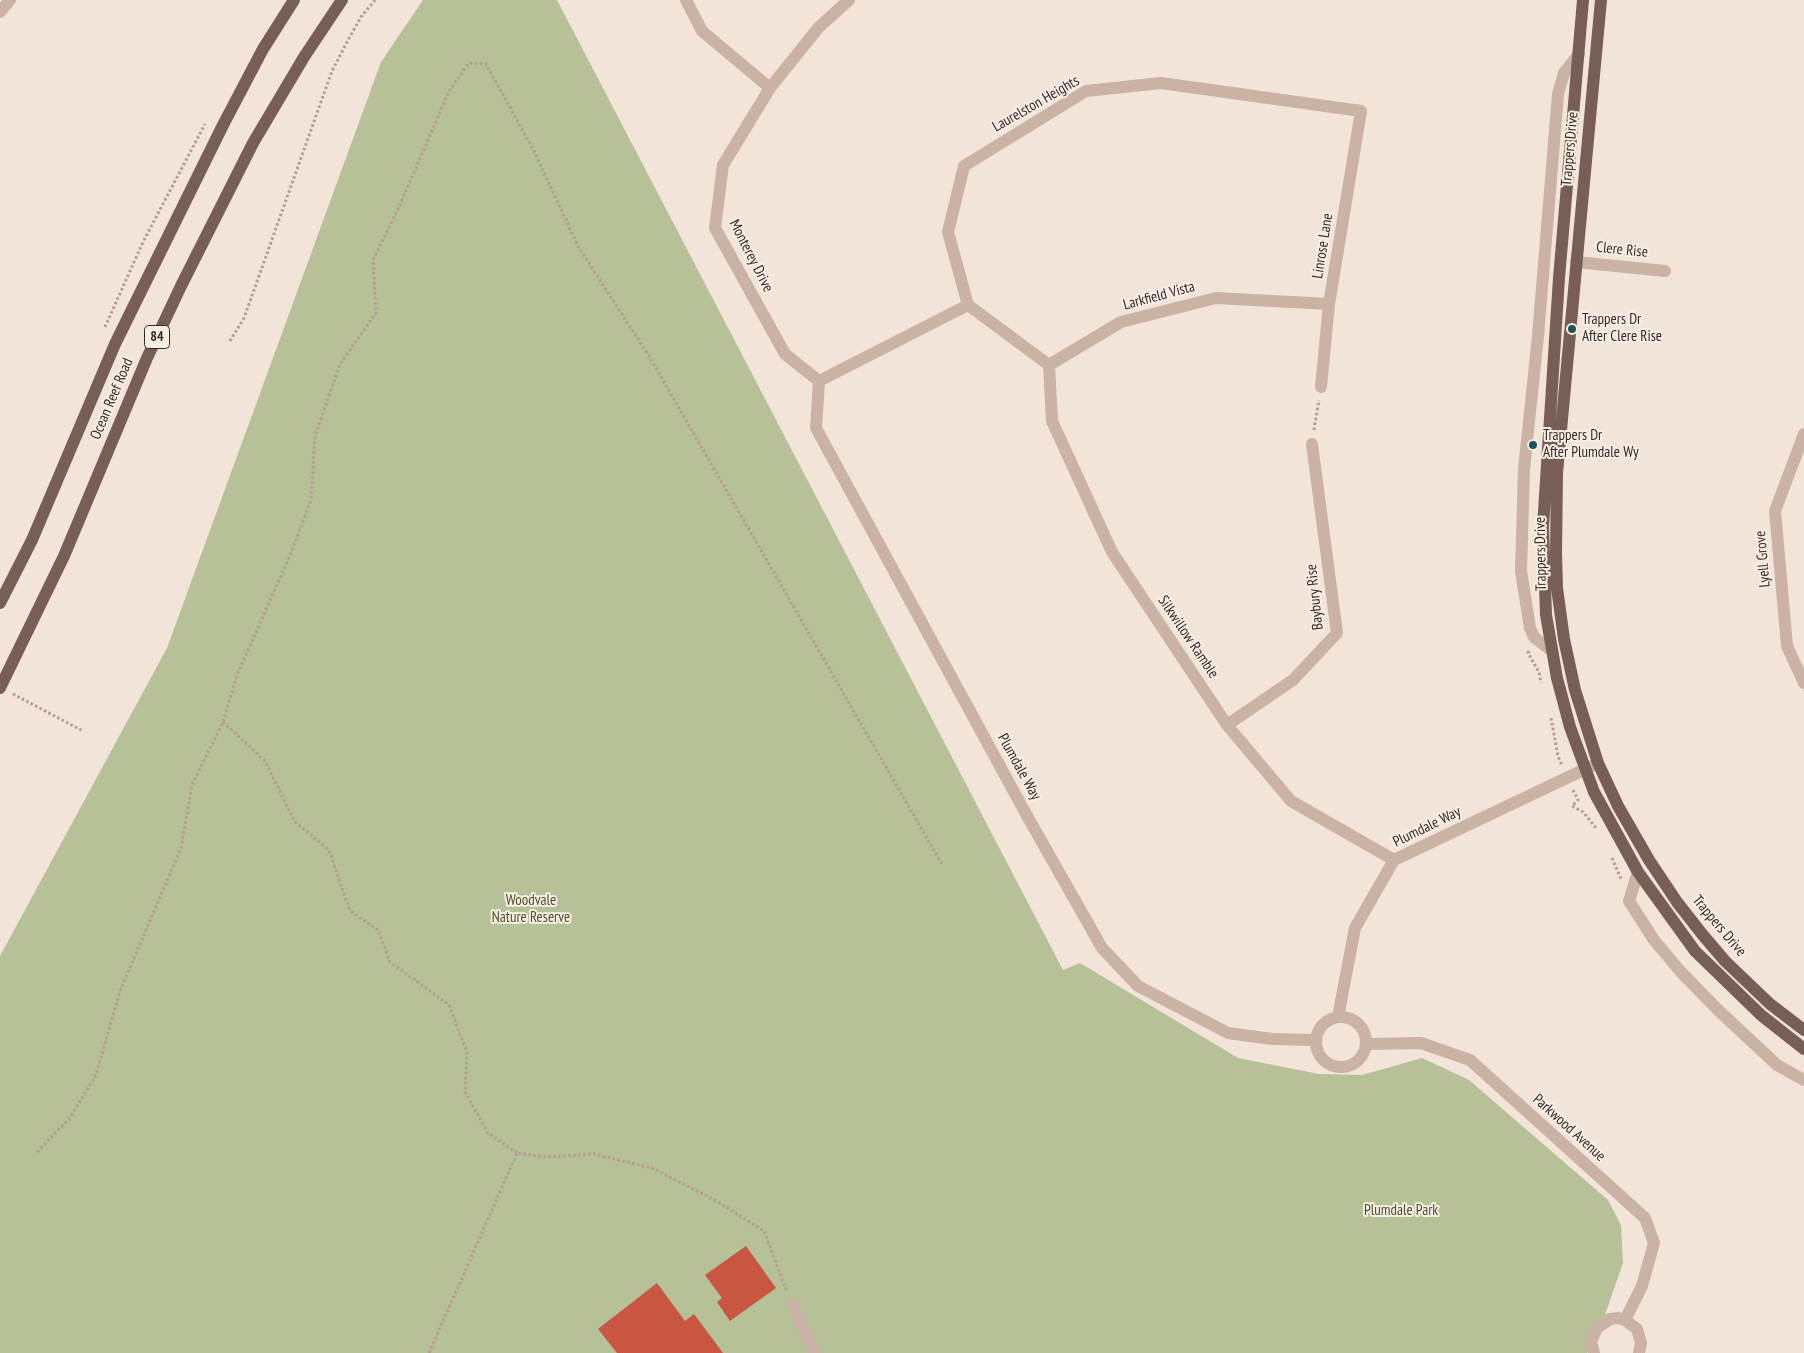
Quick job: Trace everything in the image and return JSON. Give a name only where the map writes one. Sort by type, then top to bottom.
[{"type":"main road","name":"Ocean Reef Road","points":[[0,602],[32,540],[115,344],[223,125],[263,49],[294,0]]},
{"type":"main road","name":"Ocean Reef Road","points":[[0,688],[64,556],[147,358],[181,286],[253,143],[304,57],[342,0]]},
{"type":"main road","name":"Trappers Drive","points":[[1583,0],[1559,278],[1542,527],[1546,616],[1556,678],[1594,792],[1638,872],[1695,951],[1761,1015],[1804,1049]]},
{"type":"main road","name":"Trappers Drive","points":[[1601,0],[1557,473],[1557,588],[1564,639],[1575,690],[1598,763],[1618,806],[1649,860],[1677,902],[1725,961],[1770,1004],[1804,1030]]},
{"type":"street","points":[[0,12],[10,0]]},
{"type":"street","points":[[686,0],[702,31],[770,88]]},
{"type":"street","name":"Monterey Drive","points":[[819,381],[785,354],[715,228],[723,165],[770,88],[819,27],[850,0]]},
{"type":"street","name":"Trappers Drive","points":[[1552,651],[1534,637],[1530,628],[1520,571],[1524,469],[1538,336],[1558,94],[1564,73],[1579,54]]},
{"type":"street","name":"Laurelston Heights","points":[[968,305],[948,232],[964,166],[1086,91],[1161,83],[1361,111]]},
{"type":"street","name":"Linrose Lane","points":[[1321,387],[1330,304],[1361,111]]},
{"type":"street","name":"Clere Rise","points":[[1576,262],[1665,271]]},
{"type":"street","name":"Larkfield Vista","points":[[1049,365],[1121,322],[1216,298],[1330,304]]},
{"type":"street","points":[[819,381],[968,305],[1049,365]]},
{"type":"street","name":"Silkwillow Ramble","points":[[1049,365],[1052,421],[1112,552],[1227,725],[1291,801],[1394,860]]},
{"type":"street","name":"Plumdale Way","points":[[819,381],[816,428],[1026,814],[1102,948],[1138,986],[1228,1033],[1272,1039],[1316,1040]]},
{"type":"street","name":"Lyell Grove","points":[[1804,434],[1775,511],[1788,646],[1804,683]]},
{"type":"street","name":"Baybury Rise","points":[[1227,725],[1293,680],[1337,633],[1312,444]]},
{"type":"street","name":"Plumdale Way","points":[[1338,1017],[1355,928],[1394,860],[1598,763]]},
{"type":"street","points":[[1638,872],[1629,901],[1654,940],[1710,1003],[1776,1065],[1804,1080]]},
{"type":"street","points":[[1338,1017],[1346,1017],[1359,1024],[1366,1036],[1364,1052],[1359,1060],[1352,1065],[1344,1067],[1335,1067],[1320,1057],[1316,1040],[1322,1024],[1329,1019],[1338,1017]]},
{"type":"street","name":"Parkwood Avenue","points":[[1366,1044],[1421,1043],[1470,1060],[1645,1218],[1654,1243],[1642,1286],[1625,1320]]},
{"type":"street","points":[[792,1304],[815,1353]]},
{"type":"street","points":[[1594,1353],[1591,1342],[1597,1328],[1610,1319],[1625,1320],[1637,1329],[1641,1343],[1639,1353]]},
{"type":"path","points":[[230,341],[244,318],[332,72],[348,40],[375,0]]},
{"type":"path","points":[[37,1152],[69,1119],[96,1075],[120,991],[181,848],[192,785],[223,722],[237,675],[289,558],[311,500],[315,436],[340,364],[376,313],[373,260],[400,207],[450,91],[469,63],[486,64],[534,149],[579,248],[649,356],[943,866]]},
{"type":"path","points":[[1312,444],[1321,387]]},
{"type":"path","points":[[16,696],[83,731]]},
{"type":"path","points":[[223,722],[266,761],[295,822],[329,850],[350,911],[378,930],[390,962],[449,1005],[467,1052],[465,1092],[488,1133],[518,1153],[546,1157],[594,1154],[652,1168],[713,1199],[764,1231],[792,1304]]},
{"type":"path","points":[[429,1353],[518,1153]]},
{"type":"green space","name":"Woodvale Nature Reserve","points":[[423,0],[557,0],[1063,970],[1080,963],[1238,1058],[1319,1074],[1362,1075],[1422,1058],[1469,1080],[1608,1200],[1621,1225],[1623,1263],[1599,1332],[1587,1353],[0,1353],[0,956],[167,648],[381,62]]},
{"type":"building","points":[[746,1246],[776,1288],[730,1321],[717,1302],[722,1298],[705,1275]]},
{"type":"building","points":[[657,1283],[685,1321],[694,1314],[723,1353],[617,1353],[598,1329]]},
{"type":"place","name":"Trappers Dr After Clere Rise","points":[[1572,329]]},
{"type":"place","name":"Trappers Dr After Plumdale Wy","points":[[1533,445]]},
{"type":"park label","name":"Plumdale Park","points":[[1401,1211]]}]
